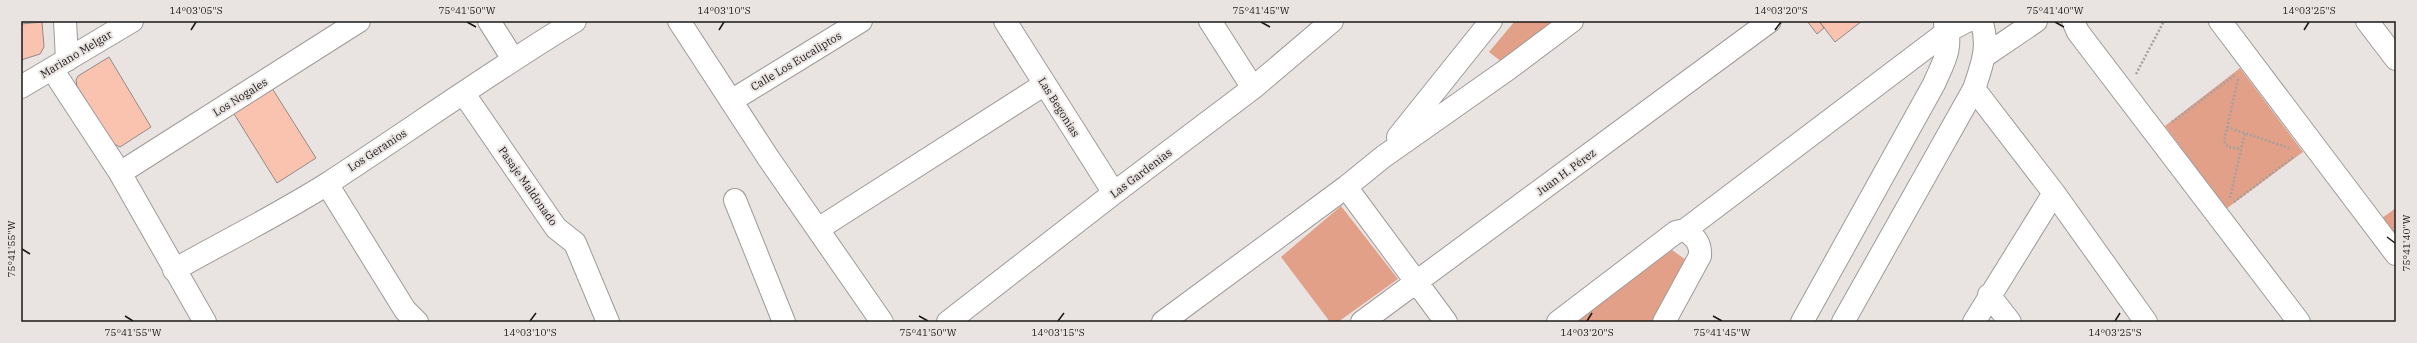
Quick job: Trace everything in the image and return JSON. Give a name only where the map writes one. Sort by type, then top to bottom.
[{"type":"street","points":[[65,21],[59,65],[174,270],[205,322]]},
{"type":"street","name":"Mariano Melgar","points":[[21,87],[132,21]]},
{"type":"street","name":"Los Nogales","points":[[120,173],[359,21]]},
{"type":"street","points":[[489,21],[513,59]]},
{"type":"street","name":"Los Geranios","points":[[174,270],[327,184],[464,94],[513,59],[575,21]]},
{"type":"street","points":[[679,21],[730,100],[882,322]]},
{"type":"street","name":"Calle Los Eucaliptos","points":[[730,100],[861,21]]},
{"type":"street","name":"Las Begonias","points":[[1005,21],[1114,193]]},
{"type":"street","points":[[1210,21],[1253,88]]},
{"type":"street","name":"Las Gardenias","points":[[948,322],[1114,193],[1253,88],[1332,21]]},
{"type":"street","points":[[1383,157],[1492,21]]},
{"type":"street","points":[[1163,322],[1346,187],[1383,157],[1508,69],[1572,21]]},
{"type":"street","name":"Juan H. Pérez","points":[[1362,322],[1770,21]]},
{"type":"street","points":[[1843,322],[1974,89],[1986,55],[1986,33],[1981,21]]},
{"type":"street","points":[[1986,55],[2036,21]]},
{"type":"street","points":[[2073,21],[2078,32],[2299,322]]},
{"type":"street","points":[[2220,21],[2396,254]]},
{"type":"street","points":[[2367,21],[2396,59]]},
{"type":"street","points":[[1558,322],[1676,232],[1685,230],[1953,24]]},
{"type":"street","points":[[1802,322],[1934,84],[1946,55],[1953,24]]},
{"type":"street","points":[[818,229],[1045,84]]},
{"type":"street","points":[[1974,89],[2054,193],[2146,322]]},
{"type":"street","name":"Pasaje Maldonado","points":[[464,94],[556,228],[575,243],[608,322]]},
{"type":"street","points":[[327,184],[405,310],[417,322]]},
{"type":"street","points":[[1346,187],[1446,322]]},
{"type":"street","points":[[1974,322],[2054,193]]},
{"type":"street","points":[[735,200],[784,322]]},
{"type":"street","points":[[1664,322],[1700,256],[1700,247],[1694,237],[1685,230]]},
{"type":"street","points":[[1990,295],[2010,322]]},
{"type":"path","points":[[2134,80],[2164,21]]},
{"type":"path","points":[[2168,125],[2239,72],[2224,141],[2228,147],[2241,149]]},
{"type":"path","points":[[2227,127],[2245,132],[2293,150]]},
{"type":"path","points":[[2245,132],[2228,206],[2300,152]]},
{"type":"shaded area","points":[[1515,21],[1555,21],[1502,62],[1489,52]]},
{"type":"shaded area","points":[[2240,68],[2303,152],[2226,209],[2165,126]]},
{"type":"shaded area","points":[[1341,206],[1398,279],[1338,322],[1330,322],[1281,257]]},
{"type":"shaded area","points":[[2396,208],[2396,236],[2382,218]]},
{"type":"shaded area","points":[[1672,250],[1686,260],[1652,322],[1574,322]]},
{"type":"building","points":[[1807,21],[1819,21],[1824,28],[1817,34]]},
{"type":"building","points":[[1819,21],[1862,21],[1835,42]]},
{"type":"building","points":[[42,22],[44,47],[40,54],[21,60],[21,24]]},
{"type":"building","points":[[109,57],[151,127],[120,147],[112,143],[77,86],[76,80],[78,76]]},
{"type":"building","points":[[270,85],[316,158],[277,183],[231,109]]}]
